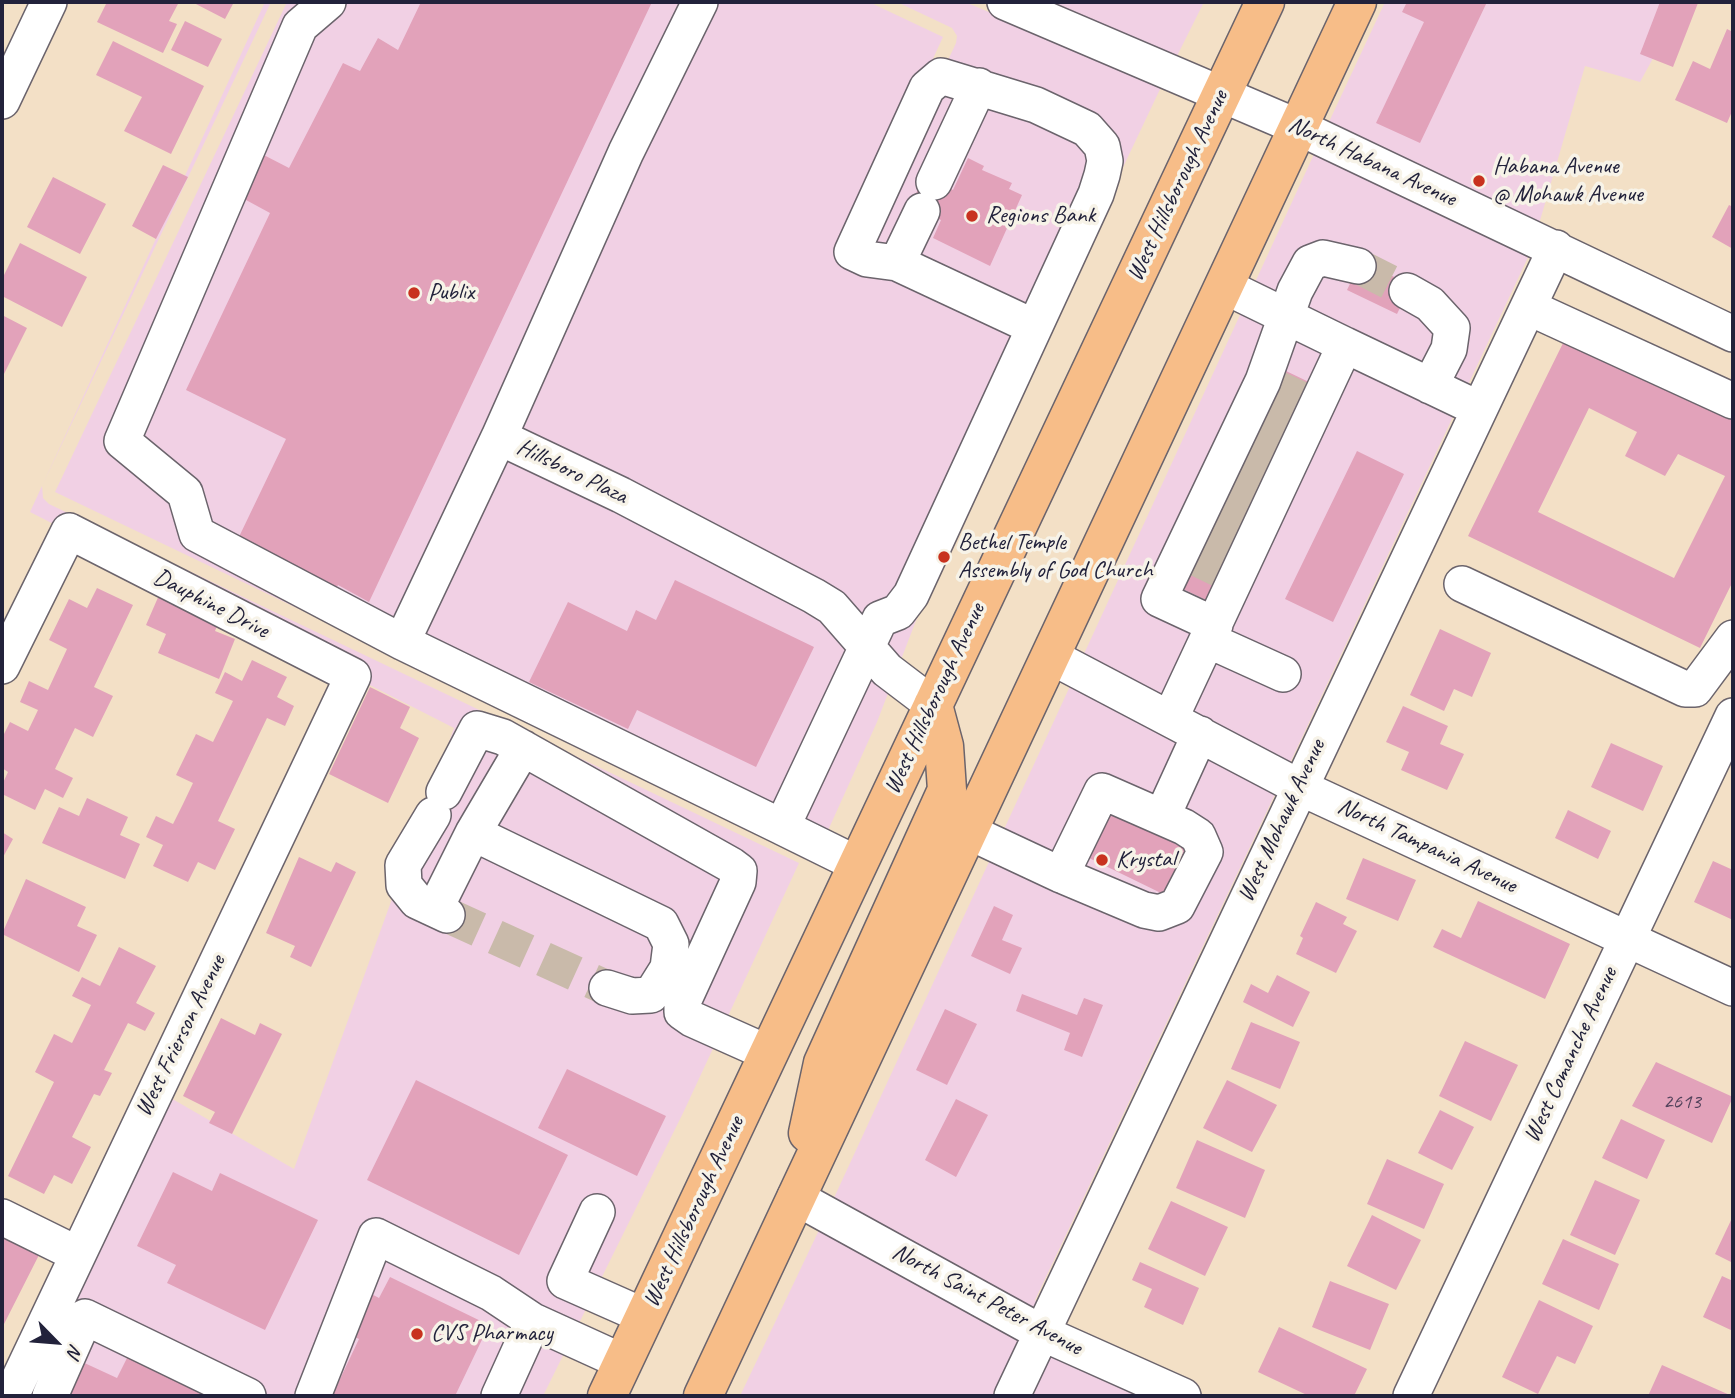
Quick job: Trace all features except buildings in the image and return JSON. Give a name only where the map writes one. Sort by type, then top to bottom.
[{"type":"main road","name":"West Hillsborough Avenue","points":[[607,1396],[1265,2]]},
{"type":"main road","points":[[703,1396],[1357,2]]},
{"type":"main road","points":[[795,1197],[823,1063],[947,790],[944,746],[933,705]]},
{"type":"street","points":[[2,101],[49,2]]},
{"type":"street","points":[[328,2],[300,26],[122,441],[185,493],[197,534],[402,642],[857,864]]},
{"type":"street","name":"Hillsboro Plaza","points":[[699,2],[626,152],[499,437],[795,584],[832,607],[887,670],[933,705]]},
{"type":"street","name":"North Habana Avenue","points":[[1005,2],[1298,127],[1733,334]]},
{"type":"street","points":[[782,827],[880,619],[898,612],[911,595],[1096,194],[1105,161],[1102,146],[1096,136],[1076,124],[1036,105],[979,86],[949,77],[935,79],[927,88],[906,131],[852,252],[867,259],[897,263],[1034,327]]},
{"type":"street","points":[[897,263],[979,86]]},
{"type":"street","name":"West Mohawk Avenue","points":[[1012,1396],[1298,786],[1556,248]]},
{"type":"street","points":[[1162,817],[1212,633],[1287,315],[1295,291],[1310,263],[1323,258],[1358,266]]},
{"type":"street","points":[[1224,286],[1479,409]]},
{"type":"street","points":[[1407,291],[1437,309],[1452,328],[1449,349],[1430,386]]},
{"type":"street","points":[[1528,307],[1733,401]]},
{"type":"street","points":[[1283,674],[1212,633],[1159,598],[1249,480],[1345,345]]},
{"type":"street","points":[[402,642],[499,437]]},
{"type":"street","name":"Dauphine Drive","points":[[2,666],[69,531],[353,676]]},
{"type":"street","points":[[1462,584],[1685,689],[1695,689],[1733,638]]},
{"type":"street","name":"North Tampania Avenue","points":[[1050,656],[1298,786],[1733,988]]},
{"type":"street","name":"West Frierson Avenue","points":[[11,1396],[353,676]]},
{"type":"street","name":"West Comanche Avenue","points":[[1411,1396],[1733,716]]},
{"type":"street","points":[[523,748],[473,833],[441,912],[417,901],[404,885],[403,865],[477,729],[503,737],[523,748],[739,872],[738,882],[682,1004],[682,1012],[768,1053]]},
{"type":"street","points":[[967,831],[1061,875],[1144,910],[1159,913],[1177,906],[1205,852],[1198,836],[1102,791],[1061,875]]},
{"type":"street","points":[[473,833],[661,924],[671,944],[668,968],[651,995],[632,996],[607,988]]},
{"type":"street","name":"North Saint Peter Avenue","points":[[795,1197],[1042,1333],[1183,1396]]},
{"type":"street","points":[[597,1212],[565,1281],[644,1317]]},
{"type":"street","points":[[2,1217],[77,1254]]},
{"type":"street","points":[[313,1396],[376,1236],[491,1293],[533,1321],[623,1362]]},
{"type":"street","points":[[50,1396],[85,1317],[248,1396]]},
{"type":"street","points":[[499,1396],[533,1321]]},
{"type":"shaded area","points":[[265,2],[271,2],[42,486],[43,498],[49,504],[799,863],[684,1111],[543,1396],[30,1396],[169,1097],[294,1169],[454,728],[30,512]]},
{"type":"shaded area","points":[[287,2],[869,2],[943,37],[842,255],[1044,345],[917,618],[877,722],[816,857],[55,492]]},
{"type":"shaded area","points":[[897,2],[965,2],[1162,85],[1045,332],[860,249],[956,43],[957,36],[952,28]]},
{"type":"shaded area","points":[[1043,2],[1204,2],[1176,58]]},
{"type":"shaded area","points":[[1385,2],[1684,2],[1640,82],[1585,66],[1539,224],[1328,124]]},
{"type":"shaded area","points":[[1315,152],[1530,253],[1289,765],[1083,656]]},
{"type":"shaded area","points":[[1071,684],[1276,792],[1035,1300],[1037,1302],[1033,1311],[833,1200]]},
{"type":"shaded area","points":[[820,1228],[1021,1338],[993,1396],[740,1396]]},
{"type":"shaded area","points":[[1051,1353],[1146,1396],[1031,1396]]},
{"type":"tunnel","points":[[1358,266],[1407,291]]},
{"type":"tunnel","points":[[1277,388],[1303,400]]},
{"type":"tunnel","points":[[1263,418],[1288,430]]},
{"type":"tunnel","points":[[1248,448],[1274,460]]},
{"type":"tunnel","points":[[1236,474],[1261,485]]},
{"type":"tunnel","points":[[1223,500],[1248,512]]},
{"type":"tunnel","points":[[1209,528],[1234,541]]},
{"type":"tunnel","points":[[1195,558],[1220,570]]},
{"type":"tunnel","points":[[447,915],[607,988]]},
{"type":"place","name":"Habana Avenue @ Mohawk Avenue","points":[[1479,181]]},
{"type":"place","name":"Regions Bank","points":[[972,216]]},
{"type":"place","name":"Publix","points":[[414,293]]},
{"type":"place","name":"Bethel Temple Assembly of God Church","points":[[944,557]]},
{"type":"place","name":"Krystal","points":[[1102,860]]},
{"type":"place","name":"CVS Pharmacy","points":[[417,1334]]}]
